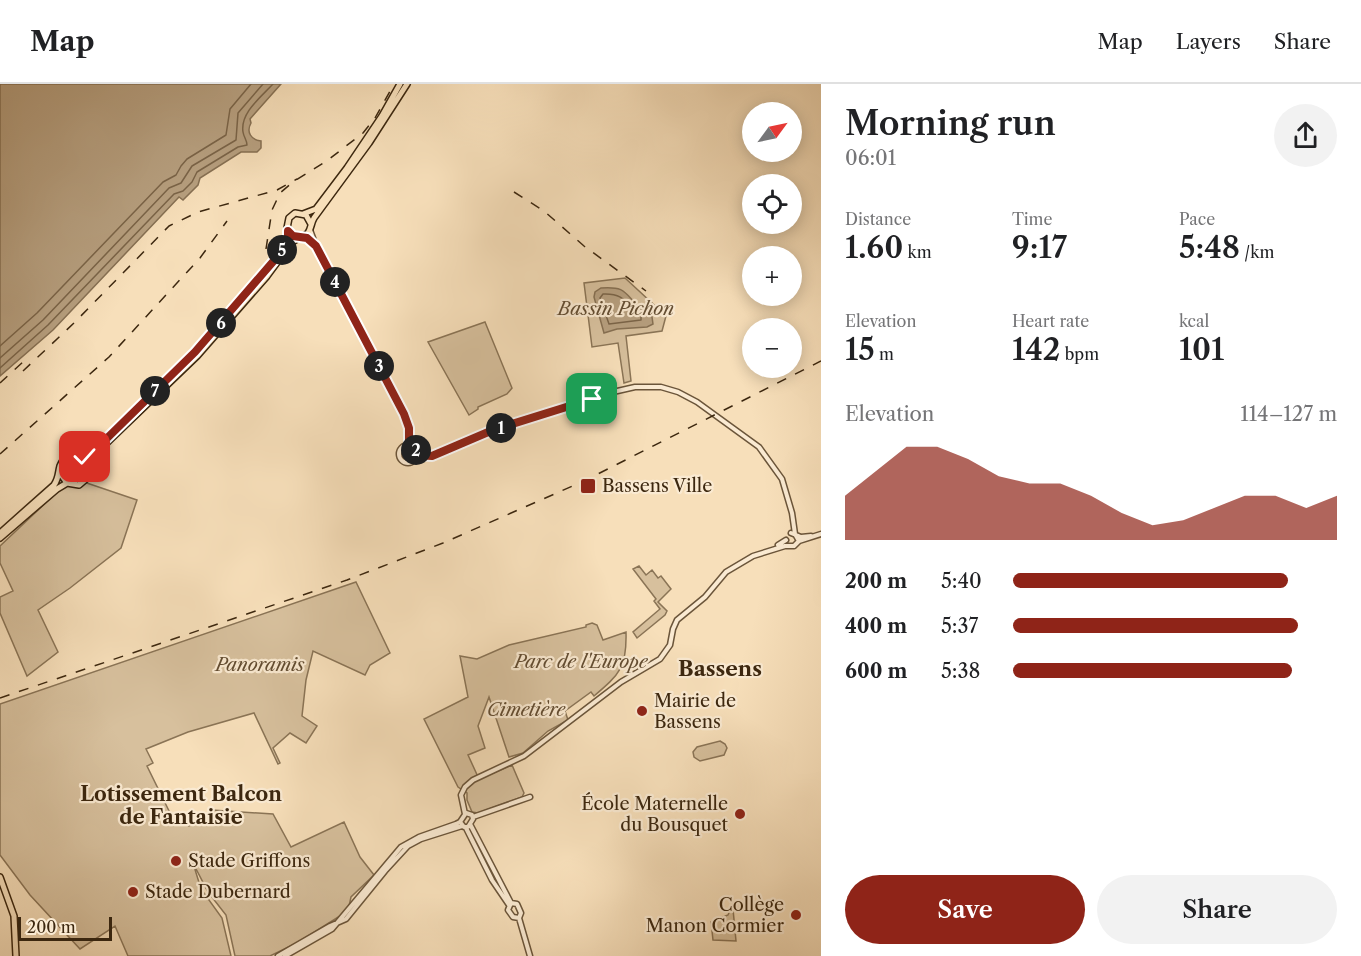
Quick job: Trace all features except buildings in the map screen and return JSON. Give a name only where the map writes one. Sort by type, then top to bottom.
[{"type":"main road","points":[[81,458],[97,448],[195,352],[278,256],[288,240],[289,218],[295,213],[309,213],[316,209],[382,116],[400,84]]},
{"type":"main road","points":[[60,473],[67,483],[75,485],[82,483],[88,475],[88,467],[95,454],[197,356],[272,270],[292,242],[302,237],[310,227],[369,143],[406,84]]},
{"type":"main road","points":[[303,214],[308,218],[310,227]]},
{"type":"main road","points":[[288,231],[293,236],[302,237]]},
{"type":"main road","points":[[0,533],[54,485],[61,465],[66,459],[73,456],[81,458],[88,467]]},
{"type":"main road","points":[[0,538],[67,483]]},
{"type":"main road","points":[[0,877],[14,916],[14,956]]},
{"type":"main road","points":[[0,884],[11,917],[14,956]]},
{"type":"street","points":[[310,227],[316,246],[404,414],[409,428],[409,445]]},
{"type":"street","points":[[302,237],[316,246]]},
{"type":"street","points":[[417,455],[432,456],[486,433],[613,392],[635,387],[661,387],[678,392],[697,402],[759,447],[782,479],[790,507],[793,533],[799,541]]},
{"type":"street","points":[[409,445],[416,450],[417,455],[410,463],[401,458],[400,450],[409,445]]},
{"type":"street","points":[[473,817],[467,813],[460,797],[473,780],[524,756],[621,682],[660,659],[670,645],[677,620],[705,597],[726,572],[738,563],[772,549],[793,533],[803,537],[819,535]]},
{"type":"street","points":[[772,549],[796,546],[799,541],[819,535]]},
{"type":"street","points":[[786,540],[789,546]]},
{"type":"street","points":[[519,918],[513,917],[508,910],[510,904],[470,824],[473,817],[530,797]]},
{"type":"street","points":[[467,813],[463,825],[492,879],[510,904]]},
{"type":"street","points":[[285,956],[332,929],[401,847],[414,839],[470,824]]},
{"type":"street","points":[[510,904],[516,904],[520,909],[519,918],[530,956]]},
{"type":"street","points":[[278,956],[338,923]]},
{"type":"green space","name":"Bassin Pichon","points":[[625,278],[666,316],[662,331],[626,336],[631,381],[624,383],[618,343],[592,347],[584,283]]},
{"type":"green space","points":[[485,322],[512,388],[507,394],[478,407],[469,415],[428,342]]},
{"type":"green space","points":[[72,478],[137,500],[121,548],[38,610],[58,652],[27,676],[0,613],[0,597],[13,591],[0,563],[0,546]]},
{"type":"green space","points":[[639,566],[646,575],[652,570],[658,578],[661,576],[671,589],[658,602],[667,611],[665,615],[637,638],[633,632],[660,609],[654,601],[656,599],[633,569]]},
{"type":"green space","name":"Panoramis","points":[[356,582],[390,653],[370,665],[365,675],[313,651],[306,680],[302,716],[317,726],[306,743],[290,733],[273,748],[280,763],[278,764],[254,713],[188,732],[146,749],[153,763],[147,766],[173,819],[189,826],[212,810],[273,814],[291,847],[344,822],[360,857],[374,875],[351,897],[348,911],[297,943],[270,956],[235,956],[226,915],[208,892],[193,863],[201,889],[222,918],[231,956],[128,956],[115,926],[80,949],[30,895],[0,855],[0,704]]},
{"type":"green space","name":"Parc de l'Europe","points":[[592,623],[597,625],[603,640],[626,632],[625,654],[620,669],[610,682],[594,696],[591,692],[565,711],[568,720],[548,731],[523,753],[509,757],[489,697],[478,726],[485,748],[468,755],[479,779],[512,765],[524,793],[522,797],[478,813],[472,812],[467,793],[458,787],[424,719],[468,697],[460,656],[477,659],[509,645],[586,627]]},
{"type":"green space","points":[[720,741],[727,748],[724,755],[700,761],[694,757],[693,752],[697,747]]},
{"type":"green space","points":[[731,908],[733,909],[736,941],[713,940],[711,922],[728,915]]},
{"type":"water","points":[[0,84],[281,84],[250,119],[250,135],[261,141],[261,148],[257,152],[241,152],[200,178],[198,185],[183,200],[179,197],[53,330],[0,376]]},
{"type":"water","name":"Bassin Pichon","points":[[601,288],[616,288],[625,292],[652,317],[653,324],[647,327],[617,329],[604,333],[594,297],[595,292]]},
{"type":"railway","points":[[266,249],[272,210],[280,193],[363,133],[375,118],[394,84]]},
{"type":"railway","points":[[23,371],[74,323],[169,226],[198,212],[277,190],[297,179]]},
{"type":"railway","points":[[514,192],[544,211],[584,246],[646,291]]},
{"type":"railway","points":[[0,454],[109,357],[200,258],[227,221]]},
{"type":"railway","points":[[0,383],[25,360]]},
{"type":"railway","points":[[0,698],[347,580],[443,543],[584,481],[821,361]]},
{"type":"place","name":"Bassens Ville","points":[[588,486]]},
{"type":"place","name":"Mairie de Bassens","points":[[642,711]]},
{"type":"place","name":"École Maternelle du Bousquet","points":[[740,814]]},
{"type":"place","name":"Stade Griffons","points":[[176,861]]},
{"type":"place","name":"Stade Dubernard","points":[[133,892]]},
{"type":"place","name":"Collège Manon Cormier","points":[[796,915]]},
{"type":"district","name":"Bassens","points":[[720,669]]},
{"type":"district","name":"Lotissement Balcon de Fantaisie","points":[[181,806]]},
{"type":"route","points":[[85,457],[195,352],[278,256],[288,240],[288,231],[293,236],[307,238],[316,246],[407,420],[409,445],[416,450],[417,455],[432,456],[493,430],[592,399]]},
{"type":"park label","name":"Cimetière","points":[[526,710]]}]
